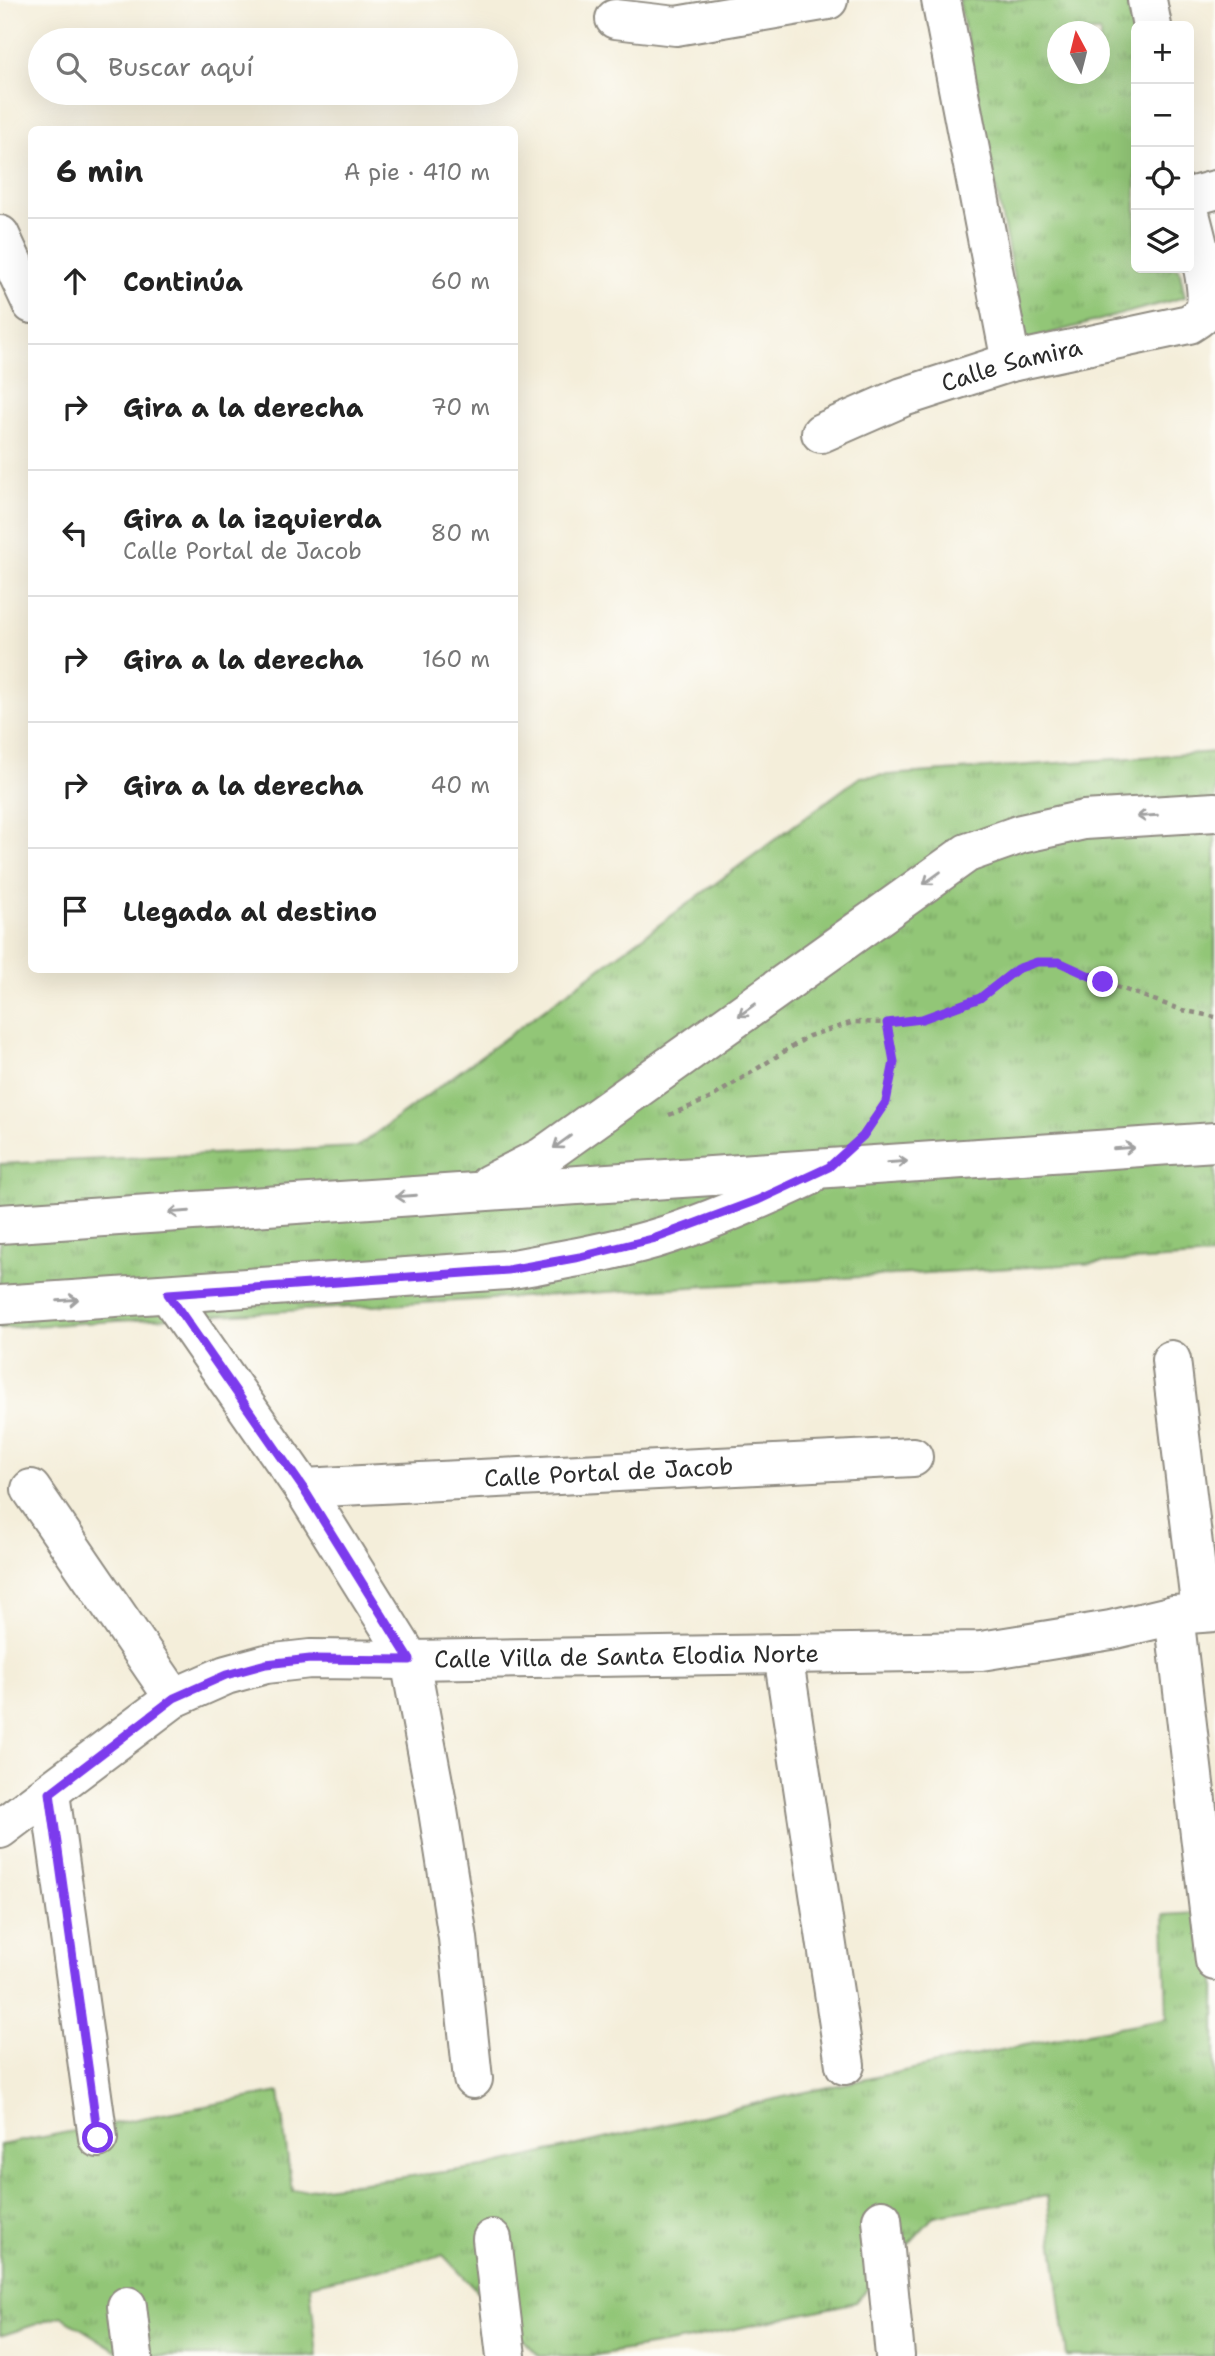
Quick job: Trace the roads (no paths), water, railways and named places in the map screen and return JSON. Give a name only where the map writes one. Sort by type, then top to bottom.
[{"type":"street","points":[[614,19],[676,26],[828,0]]},
{"type":"street","points":[[941,0],[1011,362]]},
{"type":"street","points":[[1147,0],[1151,21]]},
{"type":"street","points":[[1194,196],[1215,190]]},
{"type":"street","name":"Calle Samira","points":[[821,433],[903,397],[1011,362],[1188,324],[1199,318],[1204,310],[1206,287],[1189,210]]},
{"type":"street","points":[[0,235],[28,295]]},
{"type":"street","points":[[474,1192],[542,1157],[967,853],[1021,834],[1084,820],[1215,812]]},
{"type":"street","points":[[0,1224],[1215,1142]]},
{"type":"street","points":[[0,1305],[508,1270],[580,1257],[656,1238],[758,1200],[829,1167]]},
{"type":"street","points":[[168,1294],[303,1488],[410,1660],[452,1900],[472,2079]]},
{"type":"street","points":[[1171,1360],[1197,1613],[1215,1961]]},
{"type":"street","name":"Calle Portal de Jacob","points":[[303,1488],[913,1457]]},
{"type":"street","points":[[30,1489],[174,1698]]},
{"type":"street","name":"Calle Villa de Santa Elodia Norte","points":[[0,1829],[174,1698],[226,1675],[266,1664],[310,1659],[410,1660],[981,1651],[1197,1613]]},
{"type":"street","points":[[783,1654],[845,2065]]},
{"type":"street","points":[[50,1793],[98,2138]]},
{"type":"street","points":[[883,2219],[895,2356]]},
{"type":"street","points":[[492,2239],[506,2356]]},
{"type":"street","points":[[127,2306],[133,2356]]}]
